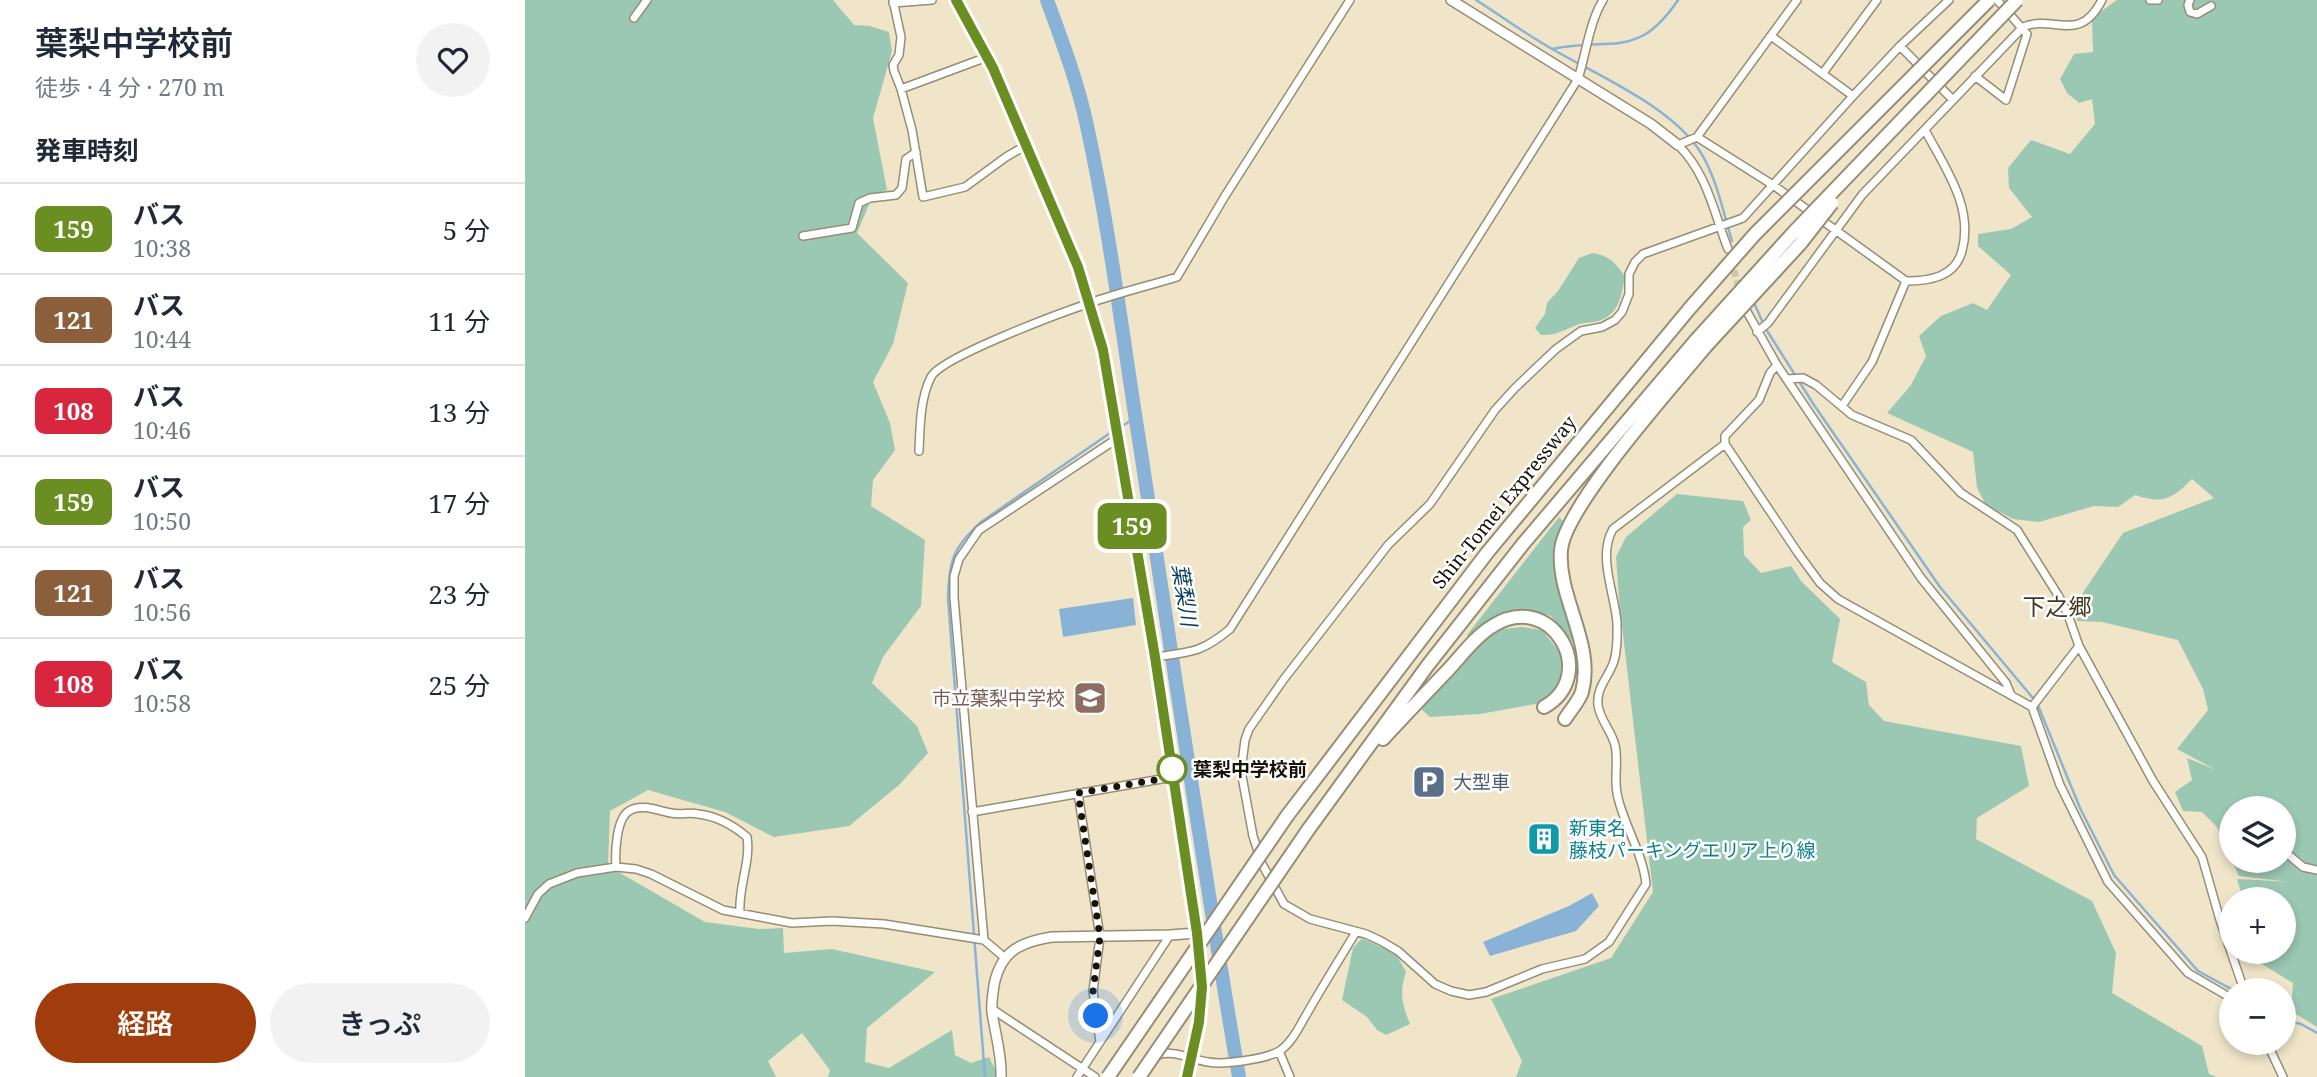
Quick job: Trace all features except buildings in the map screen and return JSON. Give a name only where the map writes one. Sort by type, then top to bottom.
[{"type":"highway","name":"Shin-Tomei Expressway","points":[[1108,1077],[1287,816],[1487,553],[1690,308],[1755,234],[1989,0]]},
{"type":"highway","points":[[1139,1077],[1308,830],[1428,665],[1523,544],[1875,147],[2017,0]]},
{"type":"highway","points":[[1565,719],[1581,693],[1585,658],[1563,575],[1561,550],[1565,531],[1618,454],[1702,343]]},
{"type":"highway","points":[[1351,772],[1471,645],[1491,627],[1510,618],[1525,616],[1542,620],[1557,634],[1570,657],[1567,681],[1556,701],[1544,707]]},
{"type":"main road","points":[[956,0],[987,57],[1094,302],[1155,657],[1197,933],[1202,987],[1199,1022],[1187,1077]]},
{"type":"street","points":[[635,18],[647,0]]},
{"type":"street","points":[[932,0],[893,1],[901,37],[899,55],[893,65],[916,152],[923,197],[965,187],[1025,146]]},
{"type":"street","points":[[919,451],[924,397],[931,375],[949,362],[977,347],[1094,302],[1177,277],[1225,196],[1350,0]]},
{"type":"street","points":[[1451,0],[1651,124],[1678,145],[1690,156],[1699,171],[1727,249]]},
{"type":"street","points":[[1155,657],[1192,652],[1210,646],[1230,629],[1578,79],[1596,11],[1603,0]]},
{"type":"street","points":[[1678,145],[1697,137],[1797,0]]},
{"type":"street","points":[[1823,73],[1877,0]]},
{"type":"street","points":[[1975,76],[2006,100],[2027,34],[1997,0]]},
{"type":"street","points":[[1757,332],[1768,323],[1862,195],[2023,27],[2035,21],[2074,26],[2083,23],[2102,0]]},
{"type":"street","points":[[2150,0],[2158,0]]},
{"type":"street","points":[[2190,0],[2190,12],[2197,14],[2211,6]]},
{"type":"street","points":[[1725,444],[1613,529],[1606,546],[1616,616],[1617,646],[1614,662],[1601,685],[1599,709],[1615,744],[1617,797],[1641,860],[1646,884],[1609,942],[1585,959],[1542,968],[1486,992],[1469,995],[1435,984],[1398,951],[1366,934],[1332,927],[1295,912],[1284,904],[1259,855],[1241,771],[1249,729],[1388,545],[1430,504],[1496,410],[1515,388],[1556,349],[1581,331],[1602,327],[1622,313],[1629,294],[1629,274],[1635,262],[1643,254],[1743,218],[1853,96],[1945,1]]},
{"type":"street","points":[[1771,36],[1853,96]]},
{"type":"street","points":[[1900,46],[1953,100]]},
{"type":"street","points":[[901,89],[987,57]]},
{"type":"street","points":[[1697,137],[1773,185],[1906,281],[1922,281],[1951,272],[1959,264],[1967,235],[1962,202],[1925,130]]},
{"type":"street","points":[[803,236],[852,228],[859,203],[870,198],[896,194],[902,188],[906,159],[916,152]]},
{"type":"street","points":[[1842,406],[1872,362],[1906,281]]},
{"type":"street","points":[[1746,310],[1777,365],[1921,578],[2006,683],[2011,695]]},
{"type":"street","points":[[1777,365],[1770,373],[1759,400],[1725,436],[1725,444],[1820,583],[1838,599],[1861,613],[2032,707],[2060,785],[2108,882],[2188,973],[2219,991]]},
{"type":"street","points":[[1787,379],[1803,378],[1852,415],[1911,440],[1961,494],[2017,530],[2058,595],[2079,646],[2153,781],[2202,857],[2240,978]]},
{"type":"street","points":[[984,940],[954,576],[959,559],[979,530],[1118,438]]},
{"type":"street","points":[[2032,707],[2079,646]]},
{"type":"street","points":[[972,812],[1173,777]]},
{"type":"street","points":[[1078,793],[1100,937],[1093,991],[1100,1042]]},
{"type":"street","points":[[616,867],[615,853],[621,818],[630,810],[644,808],[675,814],[699,814],[734,826],[747,837],[748,847],[739,898],[740,913]]},
{"type":"street","points":[[2296,861],[2303,867],[2317,870]]},
{"type":"street","points":[[525,918],[538,894],[549,884],[577,873],[616,867],[651,874],[723,910],[792,923],[832,921],[884,924],[984,940],[1005,958]]},
{"type":"street","points":[[1145,1077],[1155,1057],[1162,1053],[1216,1063],[1279,1051],[1293,1036],[1356,932]]},
{"type":"street","points":[[1001,1077],[1001,1057],[992,1009],[996,975],[1005,958],[1016,947],[1052,937],[1170,936],[1197,933]]},
{"type":"street","points":[[1077,1077],[1170,936]]},
{"type":"street","points":[[992,1009],[1095,1077]]},
{"type":"street","points":[[1279,1051],[1290,1077]]},
{"type":"street","points":[[2273,1055],[2283,1077]]},
{"type":"green space","points":[[525,0],[833,0],[854,25],[870,26],[889,32],[892,51],[873,118],[887,190],[873,195],[857,233],[908,283],[893,344],[873,382],[890,423],[895,450],[873,480],[871,506],[925,540],[921,606],[883,657],[872,683],[917,726],[928,753],[899,785],[849,826],[774,837],[725,812],[648,790],[610,811],[608,866],[705,922],[759,929],[783,928],[784,953],[832,949],[935,972],[867,1028],[865,1062],[889,1068],[952,1030],[955,1055],[971,1063],[989,1057],[997,1073],[996,1077],[828,1077],[830,1070],[802,1033],[768,1061],[776,1077],[525,1077]]},
{"type":"green space","points":[[2117,0],[2317,0],[2317,1027],[2296,1014],[2296,978],[2285,978],[2262,964],[2296,964],[2296,887],[2239,887],[2237,879],[2291,882],[2239,876],[2238,873],[2296,873],[2296,796],[2219,796],[2219,832],[2202,812],[2183,811],[2175,792],[2192,780],[2187,758],[2216,770],[2177,749],[2208,710],[2203,689],[2178,640],[2102,622],[2077,621],[2078,600],[2123,533],[2214,498],[2192,479],[2178,492],[2166,498],[2153,499],[2135,495],[2118,507],[2094,506],[2039,522],[2013,519],[1986,505],[1977,488],[1973,452],[1887,413],[1911,385],[1926,356],[1919,336],[1941,316],[1973,303],[1987,310],[2011,275],[1978,246],[1978,234],[2011,229],[2032,217],[2009,188],[2008,168],[2031,140],[2070,154],[2095,124],[2092,99],[2079,103],[2067,93],[2060,79],[2074,54],[2093,52],[2092,18]]},
{"type":"green space","points":[[1592,253],[1611,260],[1625,276],[1621,297],[1615,309],[1599,321],[1580,324],[1555,334],[1541,335],[1535,328],[1545,314],[1547,303],[1579,258]]},
{"type":"green space","points":[[1677,494],[1743,501],[1751,520],[1743,527],[1744,555],[1761,573],[1791,566],[1802,582],[1840,619],[1832,662],[1866,682],[1869,705],[1884,721],[2021,746],[2029,786],[1977,818],[1976,839],[2092,901],[2116,953],[2112,993],[2202,1046],[2209,1074],[2217,1077],[1516,1077],[1522,1061],[1491,999],[1611,958],[1653,892],[1616,557],[1626,537]]},
{"type":"green space","points":[[1559,517],[1563,521],[1554,559],[1574,644],[1551,616],[1530,610],[1500,613],[1469,637],[1467,635]]},
{"type":"green space","points":[[1522,627],[1542,630],[1564,657],[1561,679],[1546,702],[1480,714],[1430,717],[1421,709],[1486,639],[1502,629]]},
{"type":"green space","points":[[1362,938],[1396,954],[1406,972],[1402,998],[1410,1024],[1386,1035],[1377,1030],[1367,1017],[1342,1000],[1353,948]]},
{"type":"water","points":[[1133,598],[1136,625],[1063,637],[1059,609]]},
{"type":"water","points":[[1592,893],[1599,906],[1576,931],[1490,956],[1483,942],[1569,906]]},
{"type":"waterway","name":"葉梨川","points":[[1047,0],[1079,94],[1103,205],[1200,841],[1239,1077]]},
{"type":"waterway","points":[[1476,0],[1542,43],[1637,96],[1677,125],[1693,142],[1710,170],[1732,241]]},
{"type":"waterway","points":[[1552,49],[1636,39],[1649,32],[1678,0]]},
{"type":"waterway","points":[[1755,305],[1763,323]]},
{"type":"waterway","points":[[1766,329],[1814,405],[1940,587],[2037,703],[2080,808],[2114,875],[2198,971],[2219,982]]},
{"type":"waterway","points":[[1119,428],[1135,418]]},
{"type":"waterway","points":[[985,1077],[948,598],[951,564],[959,547],[981,522],[1113,431]]},
{"type":"waterway","points":[[2296,1023],[2317,1033]]},
{"type":"tunnel","points":[[1731,260],[1740,292]]},
{"type":"bus line","name":"159","points":[[956,0],[993,68],[1078,267],[1103,350],[1155,657],[1202,973],[1199,1022],[1187,1077]]},
{"type":"place","name":"市立葉梨中学校","points":[[1090,698]]},
{"type":"place","name":"葉梨中学校前","points":[[1172,769]]},
{"type":"place","name":"大型車","points":[[1429,782]]},
{"type":"place","name":"新東名 藤枝パーキングエリア上り線","points":[[1544,839]]},
{"type":"district","name":"下之郷","points":[[2057,607]]},
{"type":"route","points":[[1096,1016],[1093,991],[1100,937],[1078,793],[1173,777],[1172,769]]}]
